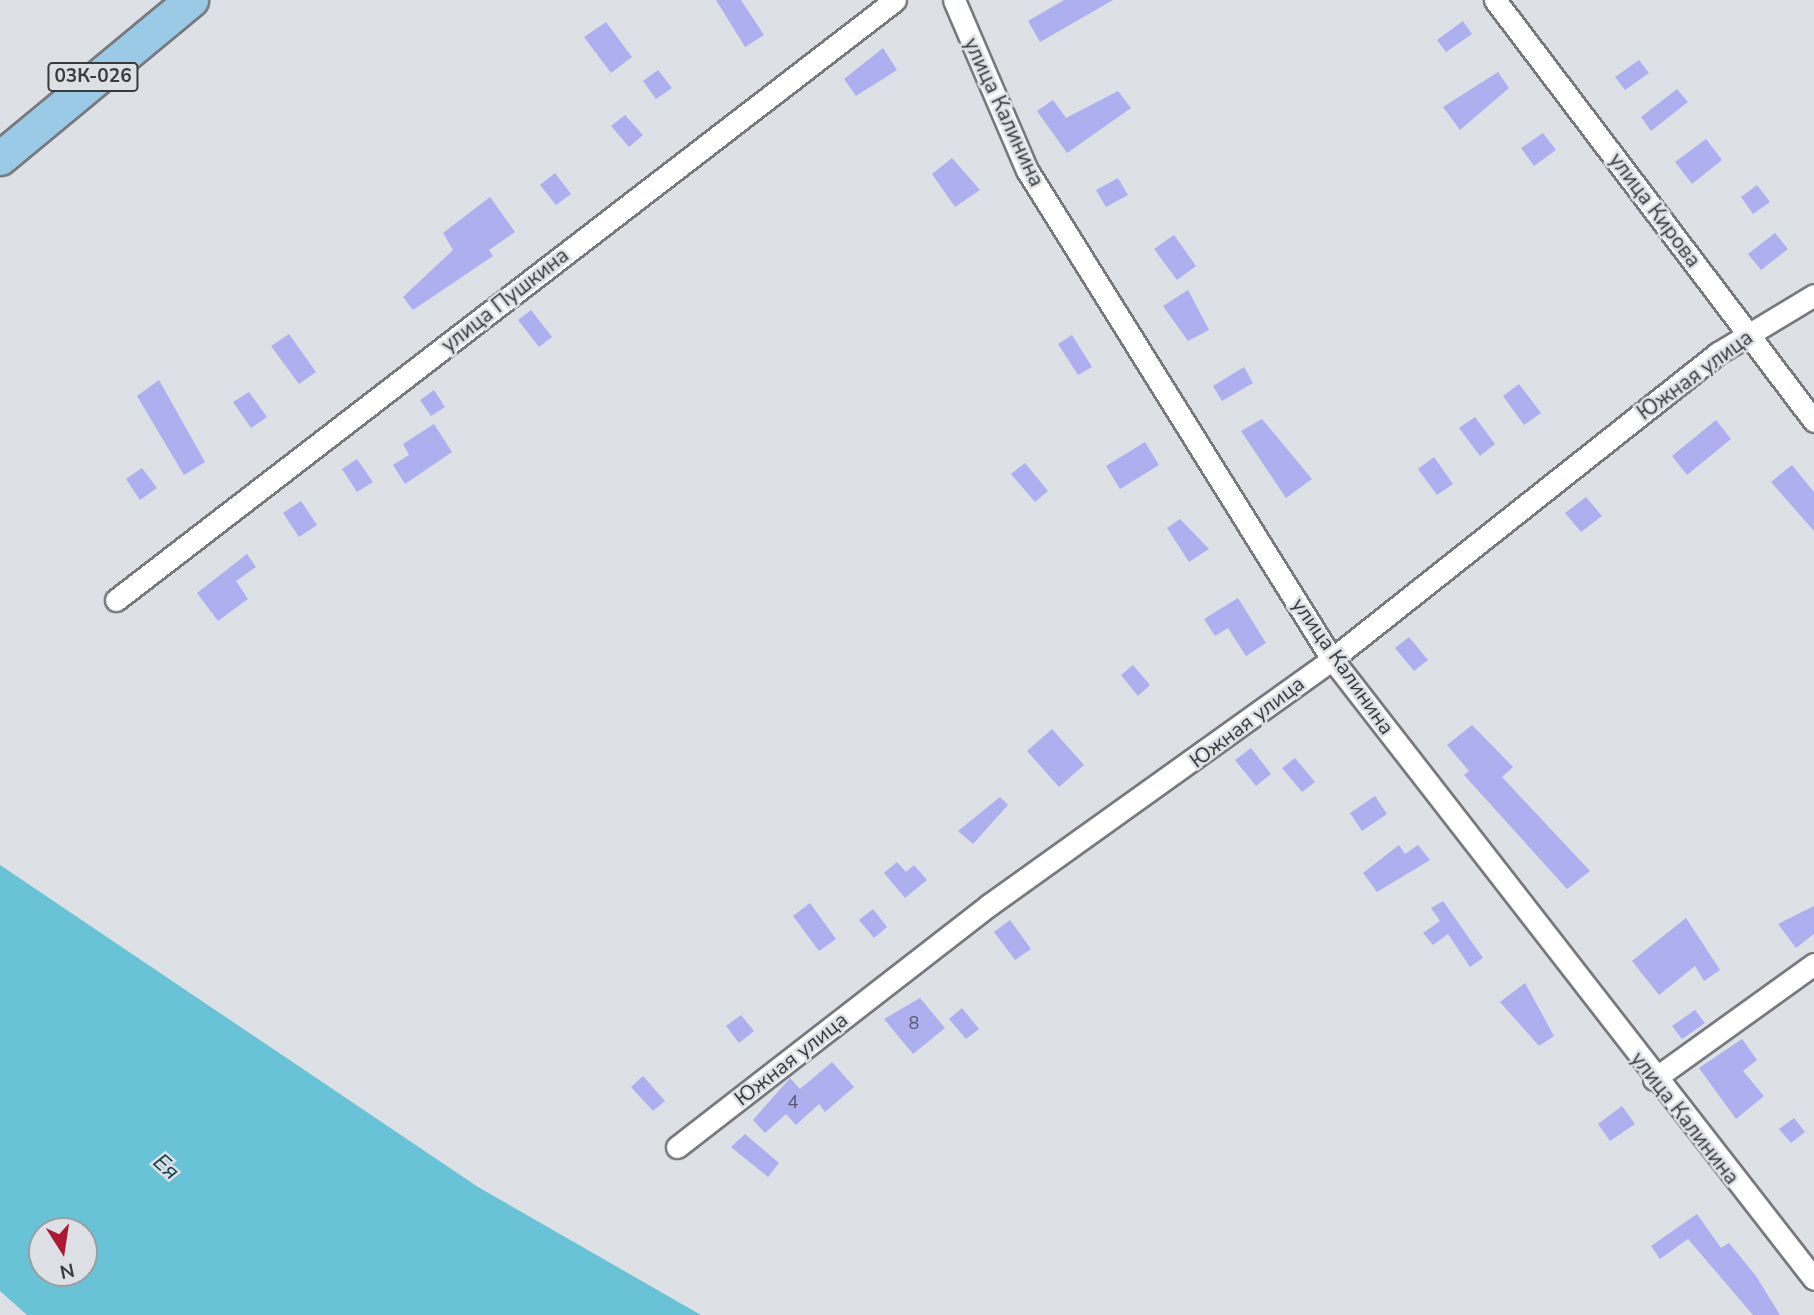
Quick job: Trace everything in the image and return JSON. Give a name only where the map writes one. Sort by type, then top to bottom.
[{"type":"main road","name":"03К-026","points":[[0,158],[191,0]]},
{"type":"street","name":"улица Пушкина","points":[[116,600],[895,0]]},
{"type":"street","name":"улица Калинина","points":[[954,0],[1027,170],[1332,659],[1654,1079],[1814,1279]]},
{"type":"street","name":"улица Кирова","points":[[1494,0],[1814,421]]},
{"type":"street","name":"Южная улица","points":[[677,1147],[989,905],[1332,659],[1749,333],[1814,295]]},
{"type":"street","points":[[1654,1079],[1814,964]]},
{"type":"water","name":"Ея","points":[[0,865],[478,1187],[701,1315],[27,1315],[0,1291]]},
{"type":"building","points":[[716,0],[741,0],[764,35],[745,47]]},
{"type":"building","points":[[1064,0],[1113,0],[1040,42],[1028,21]]},
{"type":"building","points":[[1463,21],[1472,34],[1446,52],[1437,40]]},
{"type":"building","points":[[606,22],[632,57],[611,73],[584,37]]},
{"type":"building","points":[[883,48],[897,70],[856,96],[844,79]]},
{"type":"building","points":[[1639,60],[1649,73],[1625,90],[1615,77]]},
{"type":"building","points":[[658,70],[672,88],[656,99],[643,81]]},
{"type":"building","points":[[1498,72],[1509,88],[1460,130],[1443,107]]},
{"type":"building","points":[[1677,89],[1688,102],[1651,131],[1641,117]]},
{"type":"building","points":[[1118,91],[1131,108],[1067,153],[1037,111],[1053,100],[1066,118]]},
{"type":"building","points":[[625,115],[643,135],[629,147],[611,126]]},
{"type":"building","points":[[1543,133],[1556,150],[1534,166],[1521,148]]},
{"type":"building","points":[[1706,139],[1722,160],[1692,184],[1675,162]]},
{"type":"building","points":[[952,158],[980,190],[955,207],[932,174]]},
{"type":"building","points":[[555,173],[571,194],[556,205],[540,185]]},
{"type":"building","points":[[1118,178],[1128,195],[1106,207],[1096,190]]},
{"type":"building","points":[[1757,185],[1770,202],[1753,214],[1741,197]]},
{"type":"building","points":[[490,197],[515,232],[489,250],[493,256],[413,310],[403,297],[453,250],[443,233]]},
{"type":"building","points":[[1775,233],[1788,249],[1761,270],[1748,254]]},
{"type":"building","points":[[1174,235],[1196,266],[1177,280],[1154,249]]},
{"type":"building","points":[[1188,290],[1209,330],[1188,341],[1163,306]]},
{"type":"building","points":[[531,310],[552,337],[539,347],[518,320]]},
{"type":"building","points":[[289,334],[316,372],[299,384],[271,346]]},
{"type":"building","points":[[1072,335],[1092,367],[1078,375],[1058,344]]},
{"type":"building","points":[[1244,367],[1253,383],[1222,401],[1213,386]]},
{"type":"building","points":[[159,380],[205,462],[184,475],[137,396]]},
{"type":"building","points":[[1519,384],[1541,413],[1524,425],[1503,396]]},
{"type":"building","points":[[434,390],[445,407],[431,416],[420,400]]},
{"type":"building","points":[[249,392],[267,417],[251,428],[233,402]]},
{"type":"building","points":[[1475,417],[1495,444],[1480,456],[1459,428]]},
{"type":"building","points":[[1262,419],[1312,479],[1286,498],[1241,431]]},
{"type":"building","points":[[1716,420],[1731,439],[1687,475],[1672,456]]},
{"type":"building","points":[[434,424],[452,452],[405,484],[393,465],[409,455],[403,444]]},
{"type":"building","points":[[1145,442],[1159,465],[1120,489],[1106,466]]},
{"type":"building","points":[[1434,457],[1453,484],[1437,495],[1418,469]]},
{"type":"building","points":[[357,459],[373,482],[357,492],[342,469]]},
{"type":"building","points":[[1025,463],[1048,491],[1035,502],[1011,474]]},
{"type":"building","points":[[1792,465],[1814,492],[1814,531],[1771,482]]},
{"type":"building","points":[[142,468],[157,488],[140,500],[126,479]]},
{"type":"building","points":[[1586,497],[1602,516],[1581,532],[1565,513]]},
{"type":"building","points":[[301,501],[317,525],[299,537],[283,513]]},
{"type":"building","points":[[1180,519],[1209,549],[1189,562],[1167,528]]},
{"type":"building","points":[[247,554],[256,567],[236,581],[248,599],[218,621],[197,593]]},
{"type":"building","points":[[1238,598],[1266,643],[1246,656],[1228,628],[1215,636],[1204,619]]},
{"type":"building","points":[[1409,637],[1428,660],[1414,671],[1395,648]]},
{"type":"building","points":[[1133,665],[1150,685],[1138,696],[1121,675]]},
{"type":"building","points":[[1472,725],[1513,767],[1502,777],[1590,871],[1567,889],[1464,775],[1469,771],[1447,745]]},
{"type":"building","points":[[1052,729],[1084,765],[1059,787],[1027,751]]},
{"type":"building","points":[[1251,748],[1271,774],[1256,786],[1235,760]]},
{"type":"building","points":[[1295,758],[1315,782],[1302,792],[1282,768]]},
{"type":"building","points":[[1375,796],[1387,814],[1362,831],[1350,813]]},
{"type":"building","points":[[1000,797],[1008,805],[973,844],[958,831]]},
{"type":"building","points":[[1399,845],[1405,854],[1418,845],[1430,860],[1377,892],[1363,873]]},
{"type":"building","points":[[897,862],[906,872],[914,865],[927,880],[905,898],[884,873]]},
{"type":"building","points":[[1443,901],[1483,958],[1470,967],[1448,934],[1433,945],[1423,933],[1440,921],[1431,908]]},
{"type":"building","points":[[810,903],[836,939],[819,951],[793,916]]},
{"type":"building","points":[[1814,906],[1814,934],[1796,948],[1778,924]]},
{"type":"building","points":[[873,909],[887,927],[874,938],[859,920]]},
{"type":"building","points":[[1686,918],[1720,970],[1704,981],[1695,966],[1659,995],[1632,961]]},
{"type":"building","points":[[1010,920],[1031,949],[1015,960],[994,932]]},
{"type":"building","points":[[1525,983],[1554,1036],[1539,1046],[1500,1002]]},
{"type":"building","points":[[920,998],[945,1028],[913,1054],[884,1019]]},
{"type":"building","points":[[962,1008],[979,1029],[966,1039],[949,1019]]},
{"type":"building","points":[[1695,1010],[1705,1023],[1682,1039],[1672,1026]]},
{"type":"building","points":[[741,1015],[754,1031],[739,1043],[726,1026]]},
{"type":"building","points":[[1742,1039],[1757,1060],[1743,1071],[1764,1096],[1736,1119],[1699,1068]]},
{"type":"building","points":[[832,1062],[854,1087],[825,1112],[819,1104],[796,1125],[786,1114],[765,1133],[753,1120],[790,1078],[800,1089]]},
{"type":"building","points":[[643,1076],[665,1101],[653,1111],[631,1087]]},
{"type":"building","points":[[1622,1106],[1635,1124],[1610,1141],[1598,1124]]},
{"type":"building","points":[[1794,1118],[1805,1132],[1791,1143],[1779,1129]]},
{"type":"building","points":[[745,1134],[779,1163],[768,1177],[731,1147]]},
{"type":"building","points":[[1697,1214],[1721,1248],[1729,1243],[1756,1276],[1780,1315],[1753,1315],[1688,1239],[1660,1259],[1651,1246]]}]
